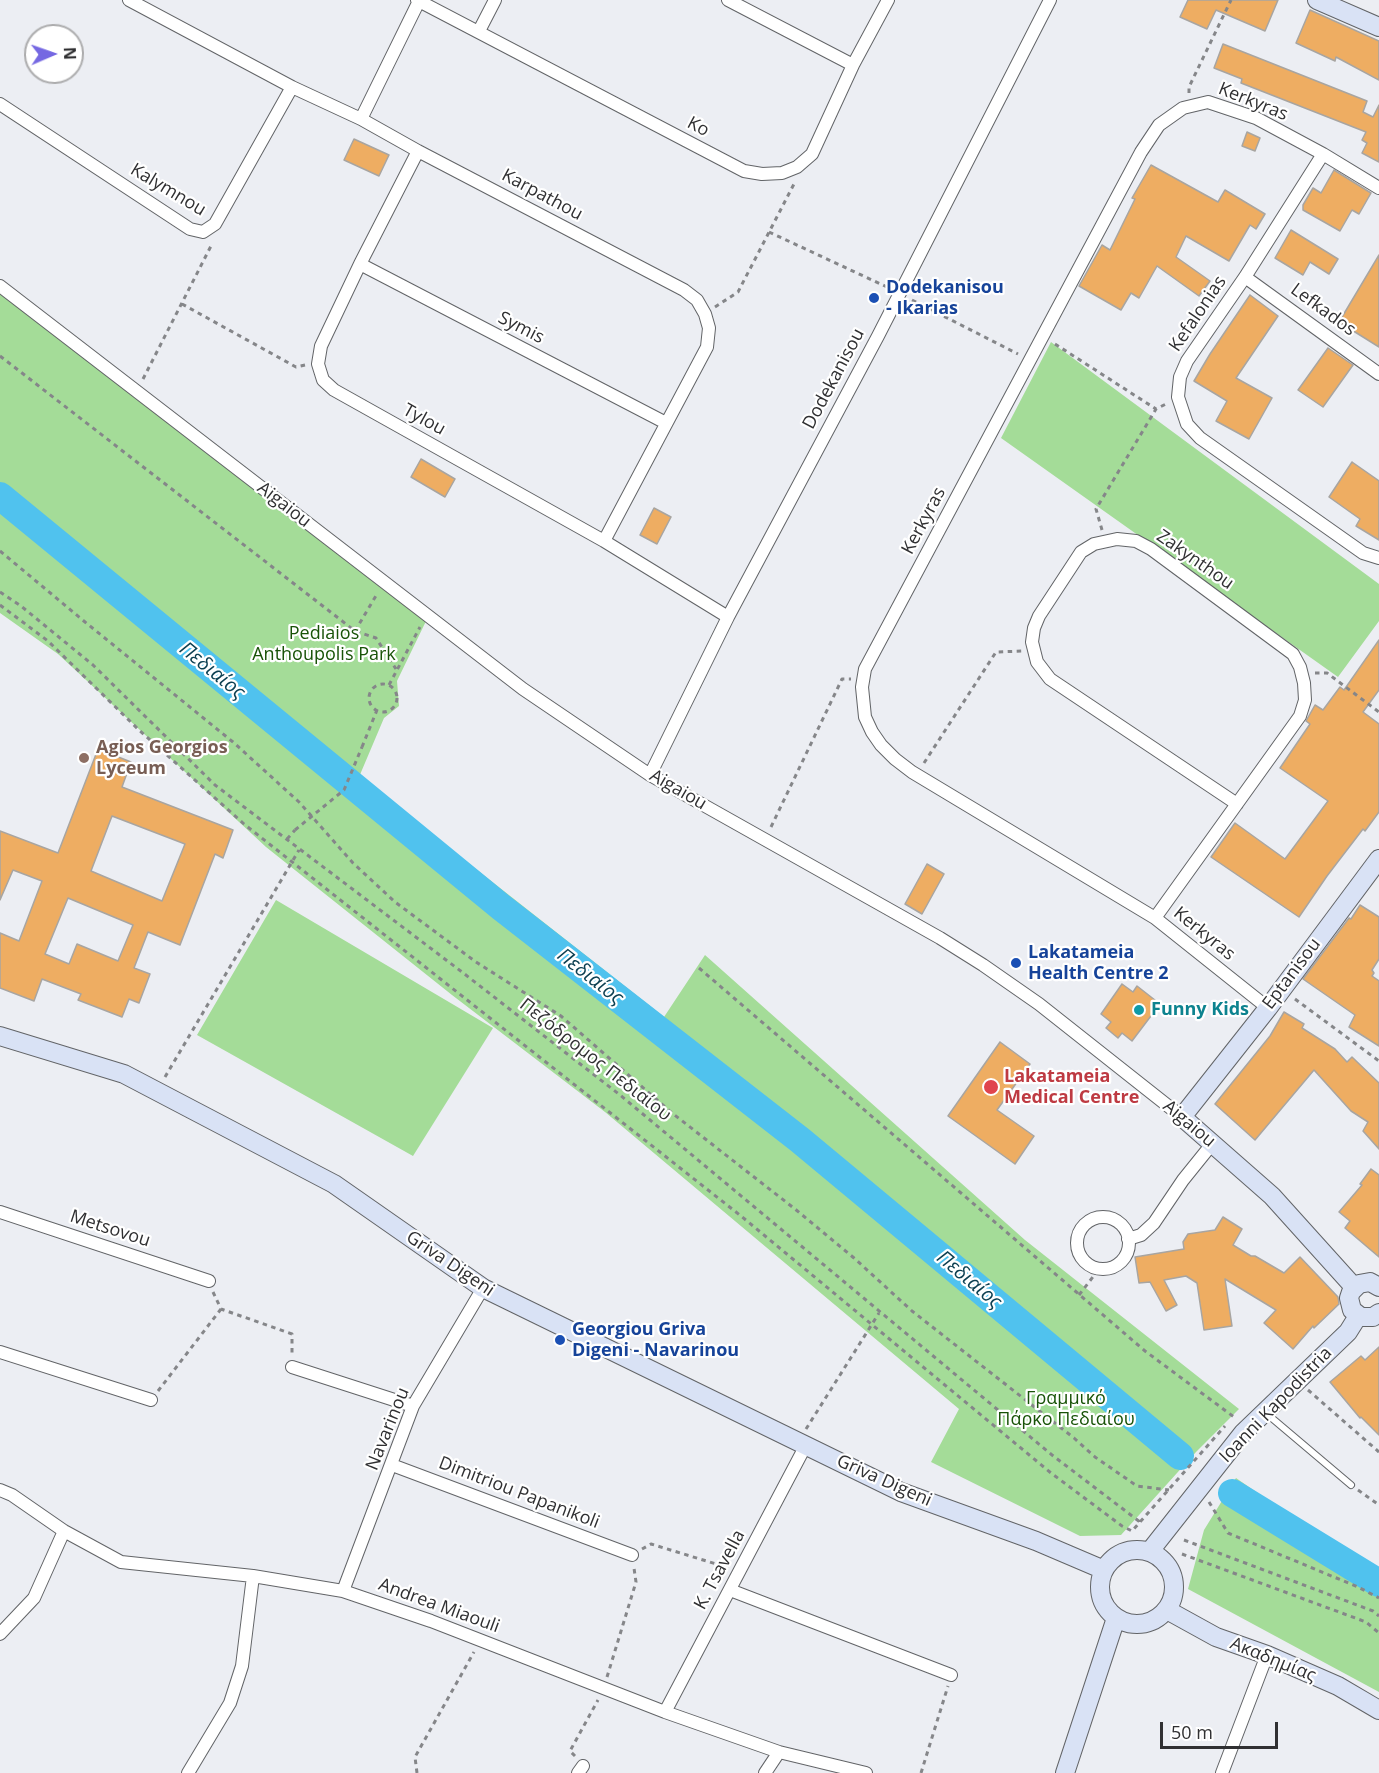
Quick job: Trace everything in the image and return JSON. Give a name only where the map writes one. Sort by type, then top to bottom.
[{"type":"street","name":"Karpathou","points":[[129,0],[292,87],[361,119],[684,290],[697,300],[705,314]]},
{"type":"street","points":[[479,31],[495,0]]},
{"type":"street","points":[[728,0],[853,65]]},
{"type":"street","points":[[797,167],[812,154],[853,65],[888,0]]},
{"type":"street","points":[[1317,0],[1379,27]]},
{"type":"street","points":[[361,119],[418,1]]},
{"type":"street","name":"Ko","points":[[418,1],[744,171],[762,174],[782,173],[797,167]]},
{"type":"street","name":"Dodekanisou","points":[[650,776],[728,617],[878,336],[1045,2]]},
{"type":"street","name":"Kalymnou","points":[[0,104],[190,229],[204,232],[215,224],[292,87]]},
{"type":"street","name":"Kerkyras","points":[[1268,1008],[1155,918],[917,775],[895,759],[880,745],[865,717],[862,701],[863,679],[865,669],[1141,152],[1159,125],[1183,108],[1208,102],[1256,118],[1323,154],[1379,188]]},
{"type":"street","points":[[318,364],[321,346],[418,151]]},
{"type":"street","name":"Kefalonias","points":[[1178,397],[1180,377],[1187,361],[1245,277],[1323,154]]},
{"type":"street","name":"Symis","points":[[360,264],[666,423]]},
{"type":"street","name":"Lefkados","points":[[1245,277],[1379,374]]},
{"type":"street","name":"Aigaiou","points":[[0,286],[523,689],[650,776],[940,938],[1039,1004],[1182,1117],[1272,1196],[1354,1287]]},
{"type":"street","points":[[604,541],[707,347],[709,328],[705,314]]},
{"type":"street","name":"Tylou","points":[[318,364],[323,380],[334,390],[604,541],[728,617]]},
{"type":"street","points":[[1178,397],[1187,424],[1200,438],[1363,553],[1379,558]]},
{"type":"street","name":"Zakynthou","points":[[1034,651],[1032,642],[1039,616],[1082,552],[1094,544],[1117,539],[1136,541],[1151,549],[1293,654],[1301,672],[1305,700],[1300,716],[1155,918]]},
{"type":"street","points":[[1034,651],[1037,662],[1050,679],[1237,804]]},
{"type":"street","name":"Eptanisou","points":[[1182,1117],[1268,1008],[1379,859]]},
{"type":"street","name":"Griva Digeni","points":[[0,1036],[124,1074],[334,1184],[483,1288],[901,1492],[1036,1541],[1104,1570]]},
{"type":"street","points":[[1128,1239],[1141,1235],[1154,1223],[1183,1180],[1212,1144]]},
{"type":"street","name":"Metsovou","points":[[0,1212],[209,1281]]},
{"type":"street","points":[[1095,1218],[1113,1219],[1121,1224],[1128,1239],[1126,1255],[1121,1261],[1115,1266],[1099,1269],[1085,1262],[1077,1246],[1081,1229],[1095,1218]]},
{"type":"street","points":[[1379,1287],[1370,1282],[1354,1287],[1349,1304],[1358,1316],[1367,1318],[1379,1313]]},
{"type":"street","name":"Navarinou","points":[[343,1590],[414,1406],[483,1288]]},
{"type":"street","name":"Ioanni Kapodistria","points":[[1150,1551],[1236,1442],[1348,1332],[1358,1316]]},
{"type":"street","points":[[0,1352],[151,1400]]},
{"type":"street","points":[[292,1367],[414,1406]]},
{"type":"street","name":"K. Tsavella","points":[[665,1712],[740,1572],[802,1443]]},
{"type":"street","name":"Dimitriou Papanikoli","points":[[392,1465],[632,1555]]},
{"type":"street","name":"Andrea Miaouli","points":[[0,1490],[64,1531],[121,1562],[253,1575],[343,1590],[665,1712],[779,1752],[866,1773]]},
{"type":"street","points":[[0,1634],[34,1598],[64,1531]]},
{"type":"street","points":[[1134,1549],[1150,1551],[1167,1564],[1174,1579],[1174,1590],[1167,1610],[1150,1622],[1138,1625],[1116,1618],[1107,1610],[1101,1599],[1100,1588],[1104,1570],[1112,1559],[1124,1551],[1134,1549]]},
{"type":"street","points":[[188,1773],[230,1703],[233,1694],[242,1666],[253,1575]]},
{"type":"street","points":[[730,1590],[951,1675]]},
{"type":"street","name":"Ακαδημίας","points":[[1167,1610],[1216,1637],[1267,1655],[1338,1686],[1379,1710]]},
{"type":"street","points":[[1065,1773],[1116,1618]]},
{"type":"street","points":[[1222,1773],[1267,1655]]},
{"type":"street","points":[[765,1773],[779,1752]]},
{"type":"lane","points":[[1264,1412],[1351,1485]]},
{"type":"path","points":[[1190,106],[1189,87],[1231,0]]},
{"type":"path","points":[[705,314],[738,292],[795,183],[797,167]]},
{"type":"path","points":[[137,392],[211,246],[209,229]]},
{"type":"path","points":[[182,304],[296,367],[318,364]]},
{"type":"path","points":[[1043,336],[1156,408]]},
{"type":"path","points":[[0,356],[355,630],[376,638],[396,669]]},
{"type":"path","points":[[1106,542],[1096,509],[1156,408],[1178,397]]},
{"type":"path","points":[[0,551],[233,742],[299,802],[353,864],[395,902],[476,962],[561,1016],[672,1113],[829,1237],[912,1311],[1095,1457],[1137,1486],[1169,1490]]},
{"type":"path","points":[[355,630],[384,582]]},
{"type":"path","name":"Πεζόδρομος Πεδιαίου","points":[[0,592],[93,664],[215,786],[462,972],[620,1095],[1052,1455],[1140,1522]]},
{"type":"path","points":[[0,605],[48,641],[140,731],[244,824],[741,1216],[1052,1473],[1122,1526],[1132,1531],[1234,1416],[1145,1352],[699,968]]},
{"type":"path","points":[[389,685],[427,615]]},
{"type":"path","points":[[917,775],[996,652],[1034,651]]},
{"type":"path","points":[[1301,672],[1327,673],[1379,712]]},
{"type":"path","points":[[765,839],[842,679],[863,679]]},
{"type":"path","points":[[380,684],[389,685],[395,691],[397,699],[393,707],[385,711],[377,710],[370,704],[369,696],[373,688],[380,684]]},
{"type":"path","points":[[286,839],[344,790],[377,710]]},
{"type":"path","points":[[157,1091],[300,850]]},
{"type":"path","points":[[1282,988],[1379,1061]]},
{"type":"path","points":[[1079,1295],[1099,1269]]},
{"type":"path","points":[[209,1281],[221,1309],[292,1335],[292,1367]]},
{"type":"path","points":[[151,1400],[221,1309]]},
{"type":"path","points":[[802,1443],[879,1312]]},
{"type":"path","points":[[1307,1389],[1379,1452]]},
{"type":"path","points":[[1351,1485],[1379,1505]]},
{"type":"path","points":[[1208,1503],[1228,1533],[1358,1587],[1379,1598]]},
{"type":"path","points":[[1184,1540],[1373,1611],[1379,1616]]},
{"type":"path","points":[[580,1769],[570,1751],[604,1688],[636,1582],[632,1555],[651,1544],[740,1572]]},
{"type":"path","points":[[1182,1554],[1366,1622],[1379,1633]]},
{"type":"path","points":[[417,1773],[415,1757],[480,1640]]},
{"type":"path","points":[[921,1773],[951,1675]]},
{"type":"green space","name":"Γραμμικό Πάρκο Πεδιαίου","points":[[0,294],[388,593],[427,619],[397,681],[399,706],[384,718],[359,777],[664,1017],[705,955],[1025,1240],[1239,1409],[1196,1452],[1121,1535],[1080,1536],[931,1462],[959,1409],[605,1112],[452,995],[266,847],[58,654],[0,613]]},
{"type":"green space","points":[[1051,342],[1379,584],[1379,621],[1338,677],[1001,438]]},
{"type":"green space","points":[[276,900],[493,1028],[413,1156],[197,1035]]},
{"type":"green space","points":[[1236,1478],[1379,1577],[1379,1692],[1188,1589],[1204,1530]]},
{"type":"building","points":[[1188,0],[1278,0],[1265,31],[1216,10],[1207,29],[1180,17]]},
{"type":"building","points":[[1310,10],[1379,41],[1379,80],[1336,57],[1335,61],[1296,43]]},
{"type":"building","points":[[1223,44],[1367,101],[1363,112],[1373,117],[1379,105],[1379,162],[1362,153],[1367,143],[1362,140],[1366,132],[1241,83],[1242,79],[1214,68]]},
{"type":"building","points":[[1247,132],[1260,138],[1255,151],[1242,146]]},
{"type":"building","points":[[354,139],[389,155],[379,176],[344,160]]},
{"type":"building","points":[[1151,165],[1218,202],[1225,190],[1265,214],[1256,229],[1250,225],[1229,261],[1186,236],[1176,257],[1210,281],[1199,296],[1157,266],[1139,298],[1131,293],[1121,310],[1079,286],[1102,245],[1110,250],[1135,199],[1132,198]]},
{"type":"building","points":[[1334,170],[1371,193],[1359,214],[1352,210],[1340,231],[1303,210],[1303,205],[1313,188],[1321,193]]},
{"type":"building","points":[[1291,230],[1338,259],[1329,274],[1310,262],[1303,275],[1275,258]]},
{"type":"building","points":[[1379,255],[1379,347],[1339,322]]},
{"type":"building","points":[[1250,295],[1278,316],[1236,378],[1272,398],[1249,439],[1216,421],[1227,401],[1194,381]]},
{"type":"building","points":[[1328,348],[1353,365],[1323,407],[1298,390]]},
{"type":"building","points":[[421,459],[455,479],[445,497],[411,477]]},
{"type":"building","points":[[1352,462],[1379,481],[1379,540],[1356,526],[1360,519],[1329,497]]},
{"type":"building","points":[[654,508],[671,517],[657,544],[640,535]]},
{"type":"building","points":[[1379,640],[1379,690],[1363,712],[1379,724],[1379,812],[1327,876],[1299,917],[1211,857],[1235,823],[1285,859],[1328,801],[1280,768],[1310,724],[1306,721],[1315,705],[1323,710],[1340,687],[1344,690]]},
{"type":"building","points":[[98,749],[131,762],[122,787],[233,830],[223,858],[215,854],[180,945],[148,932],[134,968],[150,974],[139,1003],[129,999],[122,1017],[78,1000],[81,994],[42,979],[34,1001],[0,988],[0,933],[19,941],[42,881],[13,870],[0,900],[0,831],[58,853]],"holes":[[[112,816],[185,844],[162,901],[91,871]],[[68,898],[133,925],[118,961],[77,944],[69,964],[45,954]]]},
{"type":"building","points":[[927,864],[944,874],[922,914],[905,904]]},
{"type":"building","points":[[1360,905],[1379,917],[1379,959],[1372,970],[1374,973],[1372,976],[1379,981],[1379,1046],[1349,1027],[1355,1015],[1303,979]]},
{"type":"building","name":"Funny Kids","points":[[1122,984],[1133,992],[1137,986],[1160,1004],[1132,1041],[1122,1033],[1118,1038],[1106,1028],[1111,1022],[1101,1014]]},
{"type":"building","points":[[1284,1012],[1304,1024],[1302,1028],[1335,1049],[1347,1062],[1352,1057],[1379,1083],[1379,1149],[1363,1131],[1368,1122],[1351,1111],[1314,1070],[1255,1140],[1215,1104],[1270,1036]]},
{"type":"building","name":"Lakatameia Medical Centre","points":[[1000,1042],[1030,1064],[997,1110],[1034,1136],[1015,1164],[948,1116]]},
{"type":"building","points":[[1371,1169],[1379,1175],[1379,1257],[1345,1228],[1350,1221],[1339,1212],[1362,1185],[1360,1184]]},
{"type":"building","points":[[1223,1217],[1242,1229],[1233,1245],[1284,1273],[1300,1257],[1338,1297],[1339,1304],[1314,1328],[1313,1326],[1293,1349],[1264,1323],[1276,1310],[1225,1279],[1232,1326],[1204,1330],[1197,1283],[1186,1276],[1164,1280],[1177,1305],[1166,1311],[1150,1282],[1139,1283],[1135,1257],[1184,1249],[1183,1242],[1188,1234],[1215,1230]]},
{"type":"building","points":[[1379,1347],[1379,1435],[1360,1418],[1330,1382],[1361,1356],[1365,1360]]},
{"type":"waterway","name":"Πεδιαίος","points":[[0,496],[501,907],[800,1140],[1180,1456]]},
{"type":"waterway","name":"Πεδιαίος","points":[[1232,1493],[1379,1583]]},
{"type":"place","name":"Dodekanisou - Ikarias","points":[[874,298]]},
{"type":"place","name":"Agios Georgios Lyceum","points":[[84,758]]},
{"type":"place","name":"Lakatameia Health Centre 2","points":[[1016,963]]},
{"type":"place","name":"Funny Kids","points":[[1139,1010]]},
{"type":"place","name":"Lakatameia Medical Centre","points":[[991,1087]]},
{"type":"place","name":"Georgiou Griva Digeni - Navarinou","points":[[560,1340]]},
{"type":"park label","name":"Pediaios Anthoupolis Park","points":[[324,644]]}]
